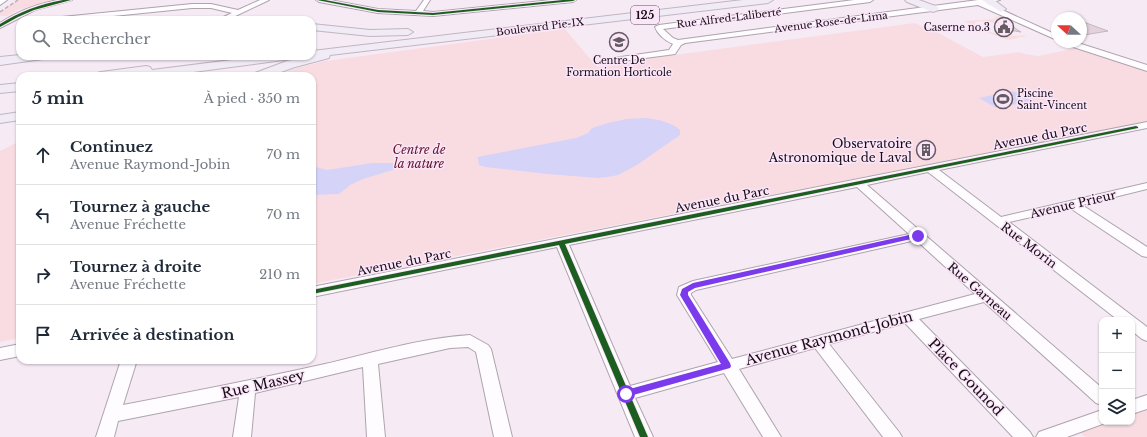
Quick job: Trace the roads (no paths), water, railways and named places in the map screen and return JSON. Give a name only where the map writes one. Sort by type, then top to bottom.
[{"type":"highway","name":"Boulevard Pie-IX","points":[[316,49],[725,0]]},
{"type":"highway","name":"Boulevard Pie-IX","points":[[316,54],[768,0]]},
{"type":"highway","points":[[910,0],[934,9]]},
{"type":"highway","points":[[316,27],[377,33],[470,30]]},
{"type":"highway","points":[[316,58],[371,47]]},
{"type":"highway","points":[[0,57],[16,55]]},
{"type":"highway","points":[[0,61],[16,59]]},
{"type":"highway","points":[[195,64],[214,60]]},
{"type":"highway","points":[[132,72],[224,60]]},
{"type":"highway","points":[[168,72],[260,60]]},
{"type":"highway","points":[[270,72],[307,60]]},
{"type":"highway","points":[[0,89],[16,87]]},
{"type":"highway","points":[[0,93],[16,91]]},
{"type":"highway","points":[[0,119],[16,117]]},
{"type":"highway","points":[[0,124],[16,122]]},
{"type":"street","points":[[0,3],[4,0]]},
{"type":"street","points":[[1,24],[22,9],[54,0]]},
{"type":"street","points":[[16,16],[42,5],[68,0]]},
{"type":"street","points":[[230,16],[266,0]]},
{"type":"street","points":[[319,0],[378,10],[453,13],[574,0]]},
{"type":"street","points":[[342,0],[384,8],[419,12],[541,0]]},
{"type":"street","points":[[419,12],[427,0]]},
{"type":"street","name":"Rue Alfred-Laliberté","points":[[678,43],[670,40],[659,27],[870,0]]},
{"type":"street","points":[[854,2],[880,16]]},
{"type":"street","points":[[986,2],[1051,31]]},
{"type":"street","points":[[986,2],[1051,35]]},
{"type":"street","name":"Avenue Rose-de-Lima","points":[[678,43],[986,2]]},
{"type":"street","points":[[92,16],[192,6],[211,6],[239,12]]},
{"type":"street","points":[[1,24],[16,16]]},
{"type":"street","points":[[1,24],[16,23]]},
{"type":"street","points":[[614,60],[672,52],[678,43]]},
{"type":"street","points":[[1087,46],[1147,65]]},
{"type":"street","points":[[1085,48],[1147,68]]},
{"type":"street","name":"Avenue du Parc","points":[[316,291],[1147,125]]},
{"type":"street","name":"Rue Morin","points":[[931,169],[1124,317]]},
{"type":"street","name":"Rue Garneau","points":[[859,183],[1099,395]]},
{"type":"street","name":"Avenue Prieur","points":[[998,221],[1145,188]]},
{"type":"street","points":[[1073,204],[1147,253]]},
{"type":"street","points":[[772,437],[684,295],[684,290],[693,286],[918,236]]},
{"type":"street","points":[[561,242],[644,437]]},
{"type":"street","name":"Avenue Raymond-Jobin","points":[[626,394],[986,296]]},
{"type":"street","name":"Place Gounod","points":[[908,317],[1024,437]]},
{"type":"street","points":[[1135,325],[1147,335]]},
{"type":"street","name":"Rue Massey","points":[[111,415],[248,388],[450,342],[470,341],[483,349],[503,437]]},
{"type":"street","points":[[818,341],[892,437]]},
{"type":"street","points":[[0,354],[16,351]]},
{"type":"street","points":[[370,359],[376,437]]},
{"type":"street","points":[[105,437],[128,364]]},
{"type":"street","points":[[242,437],[248,388]]},
{"type":"street","points":[[1135,406],[1147,402]]},
{"type":"street","points":[[1045,437],[1099,419]]},
{"type":"water","points":[[1013,91],[1032,101],[996,108],[979,98]]},
{"type":"water","points":[[647,118],[673,125],[680,130],[680,135],[637,165],[618,175],[598,178],[547,174],[479,165],[477,157],[576,138],[588,133],[592,128],[608,123],[626,119]]},
{"type":"water","points":[[372,163],[405,163],[406,166],[363,179],[350,185],[339,194],[316,195],[316,167],[327,170]]},
{"type":"railway","points":[[0,12],[18,0]]},
{"type":"place","name":"Caserne no.3","points":[[1004,27]]},
{"type":"place","name":"Centre De Formation Horticole","points":[[619,42]]},
{"type":"place","name":"Piscine Saint-Vincent","points":[[1003,99]]},
{"type":"place","name":"Observatoire Astronomique de Laval","points":[[926,150]]},
{"type":"park label","name":"Centre de la nature","points":[[419,156]]}]
